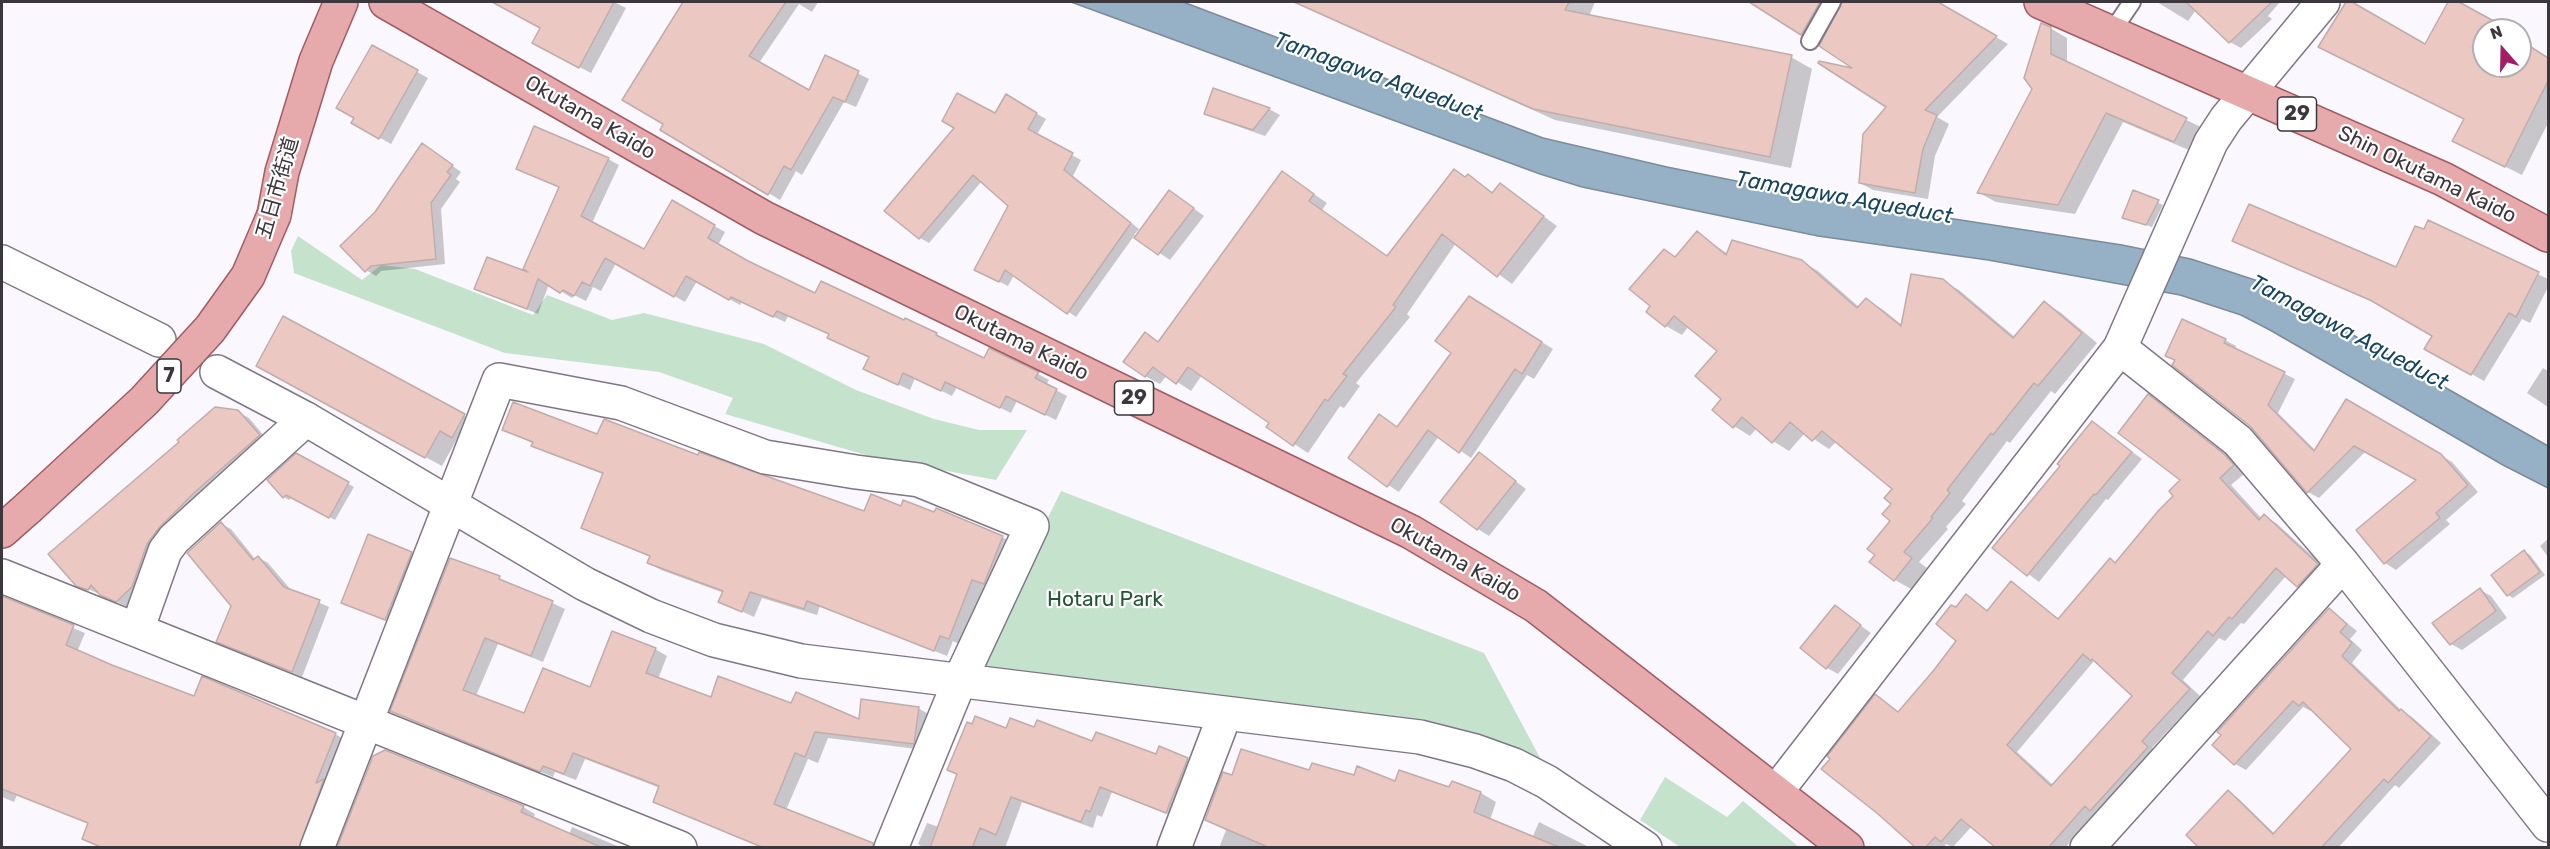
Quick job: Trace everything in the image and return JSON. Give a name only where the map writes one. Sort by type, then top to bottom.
[{"type":"main road","name":"五日市街道","points":[[2,531],[144,401],[210,329],[248,276],[274,216],[282,172],[316,61],[341,2]]},
{"type":"main road","name":"Okutama Kaido","points":[[386,2],[764,218],[1411,532],[1536,606],[1847,848]]},
{"type":"main road","name":"Shin Okutama Kaido","points":[[2041,2],[2443,179],[2548,235]]},
{"type":"street","points":[[1776,792],[2120,348],[2211,141],[2247,93],[2323,2]]},
{"type":"street","points":[[2,262],[159,340]]},
{"type":"street","points":[[2120,348],[2238,441],[2343,564],[2548,825]]},
{"type":"street","points":[[218,372],[306,419],[585,584],[651,616],[714,640],[801,661],[1420,737],[1514,765],[1547,782],[1645,848]]},
{"type":"street","points":[[317,848],[500,380],[621,403],[765,457],[918,480],[1032,526],[960,680],[891,848]]},
{"type":"street","points":[[137,630],[159,566],[174,539],[306,419]]},
{"type":"street","points":[[2087,848],[2343,564]]},
{"type":"street","points":[[2,576],[680,848]]},
{"type":"street","points":[[1174,848],[1225,714]]},
{"type":"lane","points":[[1810,41],[1832,2]]},
{"type":"lane","points":[[2111,33],[2132,2]]},
{"type":"green space","points":[[298,236],[362,280],[381,265],[415,269],[533,315],[547,295],[612,320],[644,313],[764,344],[856,390],[934,419],[979,430],[1027,430],[996,480],[876,458],[725,414],[733,398],[659,372],[505,353],[294,273],[291,251]]},
{"type":"green space","name":"Hotaru Park","points":[[1061,491],[1484,653],[1546,769],[972,673]]},
{"type":"green space","points":[[1665,777],[1727,817],[1743,801],[1799,847],[1680,847],[1640,820]]},
{"type":"water","name":"Tamagawa Aqueduct","points":[[1071,2],[1183,2],[1543,138],[1667,167],[1825,199],[2122,245],[2191,259],[2258,281],[2548,446],[2548,488],[2503,465],[2241,315],[2180,295],[1988,260],[1818,236],[1582,187],[1540,174]]},
{"type":"building","points":[[492,2],[614,2],[579,68],[532,43],[540,28]]},
{"type":"building","points":[[683,2],[786,2],[749,56],[809,90],[825,55],[859,71],[845,102],[833,97],[791,170],[784,166],[768,195],[660,130],[663,124],[622,100]]},
{"type":"building","points":[[1294,2],[1569,2],[1565,10],[1792,55],[1770,157],[1533,109]]},
{"type":"building","points":[[1749,2],[1820,2],[1801,35]]},
{"type":"building","points":[[1842,2],[1938,2],[1997,36],[1925,110],[1937,115],[1923,149],[1915,193],[1859,183],[1863,134],[1886,107],[1818,63],[1819,61],[1852,68],[1819,46]]},
{"type":"building","points":[[2186,2],[2272,2],[2229,43]]},
{"type":"building","points":[[2346,2],[2352,2],[2425,44],[2448,2],[2459,2],[2488,18],[2472,18],[2472,78],[2532,78],[2532,48],[2548,58],[2548,81],[2505,167],[2452,141],[2464,119],[2318,47]]},
{"type":"building","points":[[2041,23],[2051,27],[2051,54],[2187,118],[2174,142],[2106,113],[2058,205],[1977,193],[2032,89],[2024,78]]},
{"type":"building","points":[[372,45],[418,70],[379,139],[351,123],[354,118],[336,108]]},
{"type":"building","points":[[1213,88],[1270,108],[1253,130],[1204,114]]},
{"type":"building","points":[[957,93],[995,113],[1006,94],[1037,113],[1028,129],[1073,153],[1064,170],[1131,223],[1067,314],[1005,270],[999,282],[974,270],[1008,206],[973,175],[919,239],[884,211],[954,128],[942,121]]},
{"type":"building","points":[[534,126],[609,158],[581,216],[644,249],[672,200],[715,225],[708,238],[748,261],[815,293],[821,281],[937,333],[936,335],[984,358],[989,348],[1039,372],[1035,378],[1057,389],[1045,415],[1006,396],[1000,408],[945,382],[941,391],[903,373],[898,385],[863,369],[869,357],[827,338],[829,334],[777,311],[773,317],[731,297],[729,300],[686,276],[674,297],[605,258],[590,286],[582,282],[574,296],[563,290],[560,293],[538,279],[527,309],[474,289],[487,257],[528,272],[523,269],[559,187],[516,169]]},
{"type":"building","points":[[422,143],[453,165],[447,172],[451,175],[431,203],[436,259],[371,266],[365,272],[340,246],[375,212]]},
{"type":"building","points":[[1454,169],[1465,177],[1468,174],[1492,193],[1500,183],[1544,216],[1497,277],[1442,234],[1393,305],[1396,307],[1343,374],[1347,376],[1328,401],[1325,399],[1293,446],[1266,427],[1269,423],[1188,367],[1176,384],[1153,367],[1145,377],[1123,362],[1145,332],[1158,342],[1282,171],[1314,194],[1309,201],[1387,256]]},
{"type":"building","points":[[1169,190],[1194,208],[1158,255],[1134,238]]},
{"type":"building","points":[[2133,190],[2159,200],[2146,225],[2122,218]]},
{"type":"building","points":[[2249,204],[2396,267],[2415,226],[2424,229],[2428,220],[2539,272],[2516,317],[2509,313],[2471,375],[2424,349],[2432,336],[2370,300],[2232,241]]},
{"type":"building","points":[[1697,231],[1726,255],[1732,240],[1802,260],[1857,308],[1866,298],[1901,326],[1911,274],[1943,279],[2013,338],[2044,301],[2082,333],[2038,386],[2034,383],[1993,435],[1991,433],[1947,490],[1950,493],[1931,517],[1933,518],[1904,552],[1912,558],[1894,581],[1869,562],[1875,555],[1867,549],[1890,521],[1882,514],[1891,504],[1884,498],[1892,489],[1822,431],[1812,441],[1790,422],[1772,443],[1742,417],[1733,428],[1712,410],[1721,399],[1695,376],[1717,351],[1674,316],[1665,327],[1646,312],[1650,306],[1629,289],[1664,249],[1675,257]]},
{"type":"building","points":[[1469,296],[1542,342],[1522,374],[1515,369],[1459,453],[1428,430],[1387,487],[1348,458],[1379,414],[1397,427],[1451,353],[1435,341]]},
{"type":"building","points":[[283,316],[465,414],[452,438],[440,431],[425,458],[256,366]]},
{"type":"building","points":[[2182,319],[2226,339],[2224,343],[2285,372],[2268,405],[2314,451],[2346,399],[2441,454],[2468,485],[2436,513],[2440,518],[2384,564],[2356,530],[2416,480],[2354,446],[2307,493],[2250,426],[2172,365],[2175,360],[2165,356]]},
{"type":"building","points":[[2148,394],[2225,455],[2234,465],[2220,478],[2259,520],[2264,514],[2318,564],[2297,587],[2276,568],[2232,619],[2229,617],[2213,636],[2208,631],[2172,673],[2190,689],[2142,741],[2148,747],[2090,811],[2085,806],[2048,848],[1996,848],[1961,819],[1941,842],[1935,837],[1925,848],[1916,848],[1878,814],[1821,769],[1830,759],[1827,756],[1875,694],[1898,712],[1956,641],[1936,624],[1951,605],[1956,607],[1966,594],[1987,611],[2011,581],[2058,619],[2110,558],[2115,563],[2173,496],[2169,491],[2180,480],[2118,433]],"holes":[[[2083,654],[2091,661],[2092,659],[2132,696],[2051,786],[2007,745]]]},
{"type":"building","points":[[513,402],[597,434],[604,419],[698,455],[699,452],[864,511],[871,494],[901,506],[903,500],[934,512],[936,508],[1003,536],[984,584],[972,580],[949,639],[940,636],[934,651],[807,601],[804,609],[750,592],[742,612],[718,602],[723,591],[647,563],[650,556],[581,528],[603,473],[531,446],[533,442],[502,430]]},
{"type":"building","points":[[215,407],[238,410],[260,435],[195,492],[159,528],[147,544],[132,587],[116,602],[100,595],[91,585],[88,590],[76,586],[48,554],[179,442],[177,440]]},
{"type":"building","points":[[2092,421],[2132,452],[2096,495],[2094,494],[2027,576],[1992,548],[2060,466],[2057,464]]},
{"type":"building","points":[[1479,452],[1516,481],[1477,530],[1440,502]]},
{"type":"building","points":[[296,453],[349,482],[329,518],[286,495],[283,498],[267,480]]},
{"type":"building","points":[[221,522],[253,560],[258,556],[284,587],[320,600],[292,672],[216,642],[231,606],[187,553]]},
{"type":"building","points":[[368,534],[412,552],[385,620],[341,603]]},
{"type":"building","points":[[2524,550],[2540,572],[2507,596],[2491,575]]},
{"type":"building","points":[[450,558],[500,576],[499,579],[553,601],[531,656],[485,638],[463,690],[524,713],[543,668],[590,687],[612,631],[656,648],[646,673],[711,697],[718,676],[791,703],[796,692],[859,719],[861,699],[919,707],[914,744],[815,732],[805,757],[795,753],[774,804],[873,843],[873,848],[764,848],[653,802],[659,786],[573,753],[564,774],[543,766],[540,772],[390,711]]},
{"type":"building","points":[[2480,588],[2496,611],[2450,645],[2432,623]]},
{"type":"building","points":[[2,596],[74,625],[66,645],[112,665],[194,696],[202,676],[336,733],[316,783],[324,779],[299,848],[103,848],[82,839],[88,823],[2,789]]},
{"type":"building","points":[[1835,605],[1861,625],[1826,669],[1800,648]]},
{"type":"building","points":[[2329,608],[2347,624],[2340,632],[2352,643],[2342,656],[2399,711],[2401,709],[2431,736],[2388,783],[2384,779],[2321,848],[2199,848],[2186,835],[2228,790],[2273,834],[2351,749],[2303,702],[2299,706],[2293,701],[2234,765],[2212,745],[2221,735],[2217,732]]},
{"type":"building","points":[[975,716],[1006,728],[1010,718],[1034,727],[1037,720],[1092,741],[1096,732],[1156,754],[1159,746],[1188,758],[1166,813],[1100,787],[1090,812],[1086,810],[1081,822],[1011,797],[996,835],[980,828],[972,848],[930,848],[957,774],[947,770],[967,722],[972,724]]},
{"type":"building","points":[[1241,749],[1309,770],[1312,763],[1354,775],[1357,766],[1395,781],[1399,770],[1449,787],[1452,781],[1481,792],[1474,812],[1561,848],[1270,848],[1205,820],[1223,772],[1232,775]]},
{"type":"building","points":[[385,750],[524,806],[521,812],[603,848],[337,848],[373,756]]}]
